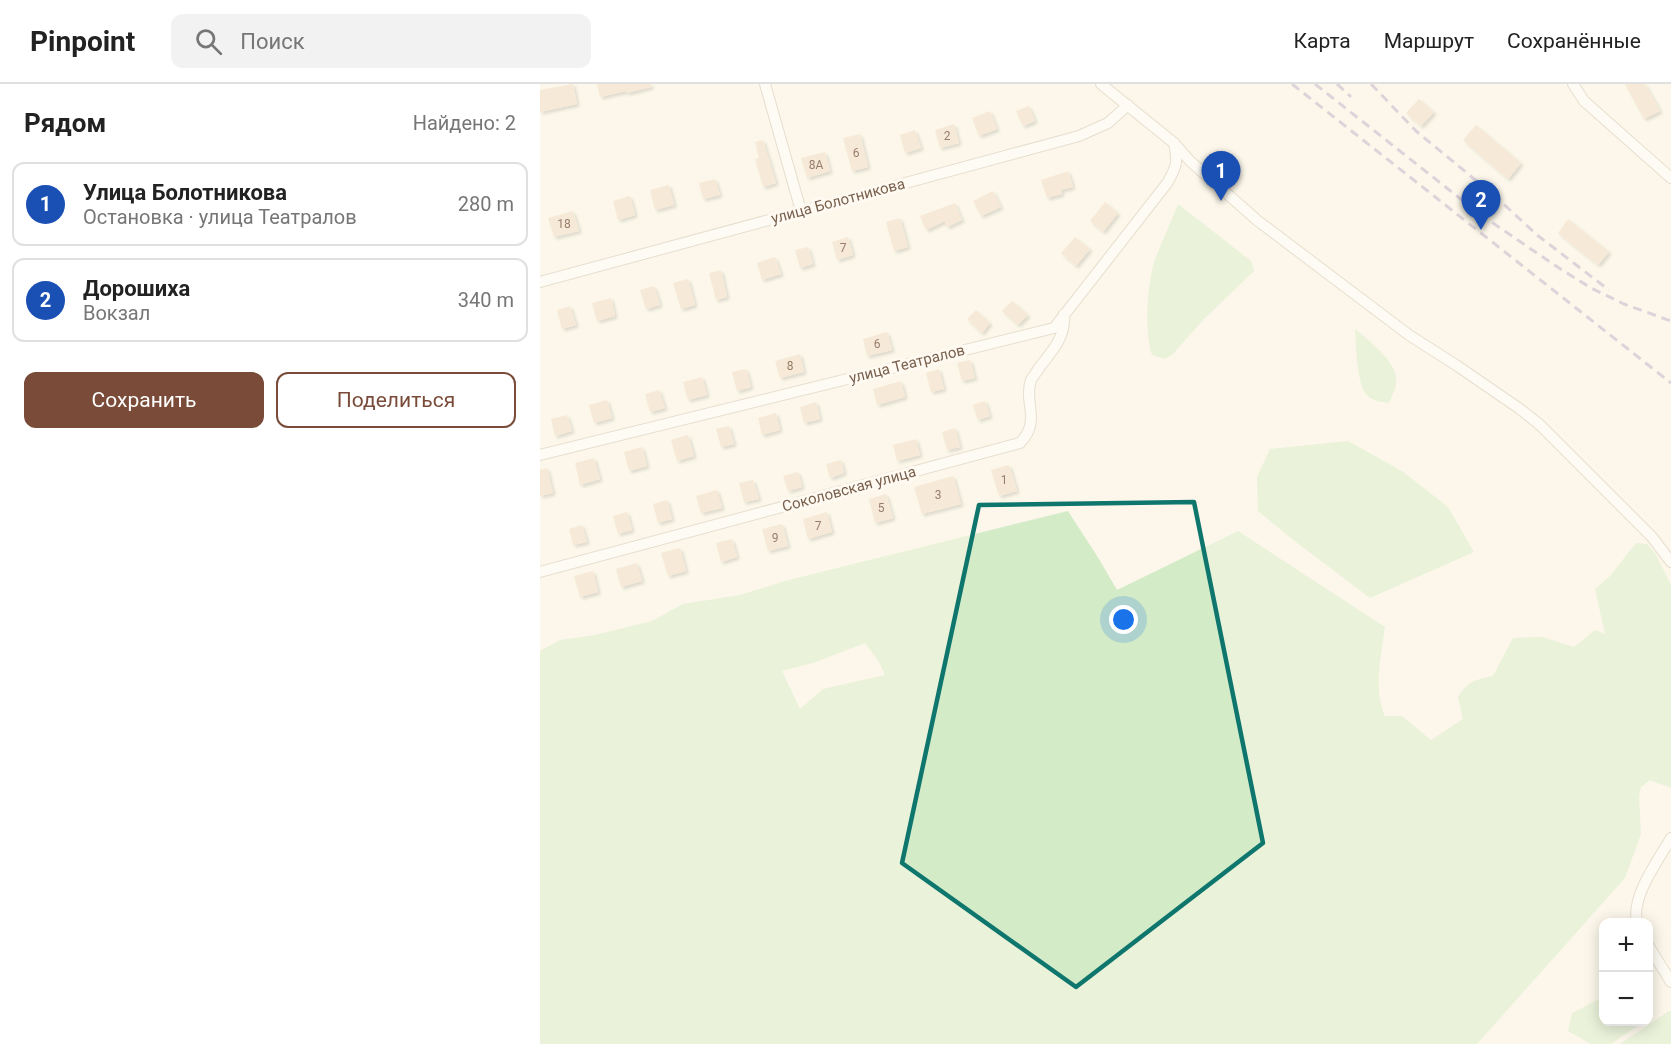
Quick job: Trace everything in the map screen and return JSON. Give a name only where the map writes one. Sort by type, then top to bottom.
[{"type":"street","points":[[765,84],[801,211]]},
{"type":"street","points":[[1101,84],[1174,143],[1190,161],[1258,221],[1409,335],[1520,409],[1540,425],[1652,537],[1671,562]]},
{"type":"street","points":[[1573,84],[1584,101],[1671,178]]},
{"type":"street","name":"улица Болотникова","points":[[540,282],[1079,136],[1108,123],[1128,105]]},
{"type":"street","name":"улица Театралов","points":[[540,455],[1054,328],[1168,182],[1176,167],[1174,143]]},
{"type":"street","name":"Соколовская улица","points":[[540,572],[1020,443],[1027,436],[1032,422],[1031,379],[1061,339],[1065,323],[1064,314]]},
{"type":"street","points":[[1636,918],[1638,897],[1671,838]]},
{"type":"street","points":[[1653,953],[1670,979]]},
{"type":"highlighted area","points":[[1194,502],[1263,843],[1076,987],[902,863],[979,505]]},
{"type":"green space","points":[[1178,204],[1251,261],[1254,271],[1203,320],[1172,355],[1164,359],[1152,355],[1147,320],[1149,292],[1156,257]]},
{"type":"green space","points":[[1355,329],[1383,354],[1393,369],[1396,385],[1389,403],[1371,398],[1364,391],[1358,370]]},
{"type":"green space","points":[[1348,441],[1402,471],[1448,507],[1474,552],[1370,598],[1258,511],[1257,477],[1270,449]]},
{"type":"green space","points":[[1068,511],[1117,590],[1238,531],[1385,627],[1380,661],[1379,695],[1385,716],[1402,716],[1431,740],[1463,719],[1458,697],[1472,682],[1493,676],[1513,638],[1542,637],[1574,647],[1595,630],[1605,634],[1595,589],[1610,576],[1636,543],[1647,544],[1655,553],[1671,585],[1671,788],[1650,780],[1641,787],[1639,796],[1641,834],[1625,878],[1477,1044],[540,1044],[540,651],[560,640],[595,635],[652,621],[683,604],[740,595],[785,581]],"holes":[[[865,643],[879,662],[885,675],[823,689],[800,709],[782,671],[816,662]]]},
{"type":"green space","points":[[1599,999],[1599,1026],[1637,1026],[1611,1044],[1591,1044],[1568,1031],[1572,1013]]},
{"type":"green space","points":[[1671,1011],[1671,1044],[1620,1044],[1647,1026],[1653,1026],[1653,1022]]},
{"type":"building","points":[[573,84],[577,104],[540,112],[540,90]]},
{"type":"building","points":[[597,84],[651,84],[651,87],[600,97]]},
{"type":"building","points":[[1625,84],[1645,84],[1660,111],[1644,119]]},
{"type":"building","points":[[1419,99],[1434,112],[1421,126],[1406,113]]},
{"type":"building","points":[[1029,106],[1035,121],[1023,126],[1016,111]]},
{"type":"building","points":[[990,111],[997,129],[979,136],[972,118]]},
{"type":"building","points":[[954,124],[959,143],[940,148],[935,130]]},
{"type":"building","points":[[1476,125],[1521,163],[1508,179],[1463,140]]},
{"type":"building","points":[[915,130],[921,148],[905,153],[900,135]]},
{"type":"building","points":[[860,134],[868,167],[852,171],[843,138]]},
{"type":"building","points":[[763,140],[776,183],[763,187],[755,159],[759,158],[755,142]]},
{"type":"building","points":[[825,152],[830,171],[807,178],[801,158]]},
{"type":"building","points":[[1068,171],[1073,187],[1061,190],[1062,194],[1047,198],[1041,180]]},
{"type":"building","points":[[715,179],[720,195],[703,199],[699,183]]},
{"type":"building","points":[[669,185],[674,205],[655,210],[650,190]]},
{"type":"building","points":[[993,191],[1001,207],[981,216],[973,201]]},
{"type":"building","points":[[630,196],[635,215],[618,220],[613,201]]},
{"type":"building","points":[[1105,202],[1118,213],[1103,232],[1090,221]]},
{"type":"building","points":[[955,203],[962,220],[947,227],[945,221],[926,230],[920,216]]},
{"type":"building","points":[[573,211],[579,231],[554,237],[548,218]]},
{"type":"building","points":[[900,218],[908,247],[894,251],[886,222]]},
{"type":"building","points":[[1568,219],[1609,252],[1598,265],[1558,233]]},
{"type":"building","points":[[848,237],[853,255],[837,260],[832,242]]},
{"type":"building","points":[[1075,237],[1090,249],[1076,266],[1061,253]]},
{"type":"building","points":[[808,247],[813,264],[800,268],[795,250]]},
{"type":"building","points":[[775,257],[781,274],[762,280],[757,263]]},
{"type":"building","points":[[721,270],[727,297],[716,300],[709,273]]},
{"type":"building","points":[[688,279],[695,305],[681,309],[673,283]]},
{"type":"building","points":[[654,286],[660,305],[646,309],[640,290]]},
{"type":"building","points":[[611,298],[615,316],[597,321],[592,303]]},
{"type":"building","points":[[1012,301],[1028,315],[1018,325],[1002,311]]},
{"type":"building","points":[[570,306],[576,325],[562,329],[557,310]]},
{"type":"building","points":[[976,310],[990,323],[982,333],[967,319]]},
{"type":"building","points":[[887,332],[892,350],[867,356],[863,339]]},
{"type":"building","points":[[800,354],[804,372],[780,378],[775,361]]},
{"type":"building","points":[[970,360],[975,378],[962,381],[957,363]]},
{"type":"building","points":[[746,369],[751,387],[737,391],[732,372]]},
{"type":"building","points":[[939,369],[944,389],[931,392],[926,373]]},
{"type":"building","points":[[702,377],[707,395],[688,400],[683,382]]},
{"type":"building","points":[[901,381],[905,397],[877,405],[873,389]]},
{"type":"building","points":[[659,390],[665,408],[650,412],[645,394]]},
{"type":"building","points":[[607,400],[612,418],[594,423],[589,405]]},
{"type":"building","points":[[985,401],[990,416],[978,420],[973,405]]},
{"type":"building","points":[[816,402],[820,419],[804,423],[800,407]]},
{"type":"building","points":[[776,413],[780,430],[762,435],[758,418]]},
{"type":"building","points":[[567,415],[572,431],[555,436],[551,419]]},
{"type":"building","points":[[729,426],[734,444],[721,447],[716,429]]},
{"type":"building","points":[[955,428],[960,447],[947,450],[942,432]]},
{"type":"building","points":[[688,435],[694,456],[677,461],[671,440]]},
{"type":"building","points":[[916,439],[920,455],[897,461],[893,445]]},
{"type":"building","points":[[642,447],[647,466],[629,471],[624,452]]},
{"type":"building","points":[[594,458],[600,479],[580,485],[575,463]]},
{"type":"building","points":[[841,460],[844,473],[830,478],[826,464]]},
{"type":"building","points":[[1009,465],[1017,491],[999,496],[991,470]]},
{"type":"building","points":[[547,468],[553,493],[540,496],[540,470]]},
{"type":"building","points":[[798,472],[802,487],[788,491],[783,476]]},
{"type":"building","points":[[953,476],[961,504],[922,514],[914,487]]},
{"type":"building","points":[[753,480],[759,499],[744,502],[739,483]]},
{"type":"building","points":[[717,490],[722,508],[701,513],[696,496]]},
{"type":"building","points":[[886,494],[893,518],[875,523],[869,499]]},
{"type":"building","points":[[667,500],[672,519],[658,523],[653,504]]},
{"type":"building","points":[[627,512],[632,530],[618,534],[613,516]]},
{"type":"building","points":[[827,512],[832,532],[808,539],[803,519]]},
{"type":"building","points":[[782,524],[788,546],[768,551],[762,529]]},
{"type":"building","points":[[582,525],[587,542],[573,545],[569,529]]},
{"type":"building","points":[[732,539],[737,557],[721,562],[716,543]]},
{"type":"building","points":[[680,548],[686,571],[668,576],[661,553]]},
{"type":"building","points":[[637,563],[642,581],[621,587],[616,569]]},
{"type":"building","points":[[593,571],[598,592],[580,597],[574,576]]},
{"type":"railway","points":[[1292,84],[1671,383]]},
{"type":"railway","points":[[1315,84],[1481,215],[1559,268],[1591,288],[1624,304],[1671,321]]},
{"type":"railway","points":[[1337,84],[1351,97]]},
{"type":"railway","points":[[1371,84],[1416,131],[1496,197],[1537,235],[1609,290]]},
{"type":"place","name":"Улица Болотникова","points":[[1221,201]]},
{"type":"place","name":"Дорошиха","points":[[1481,230]]}]
